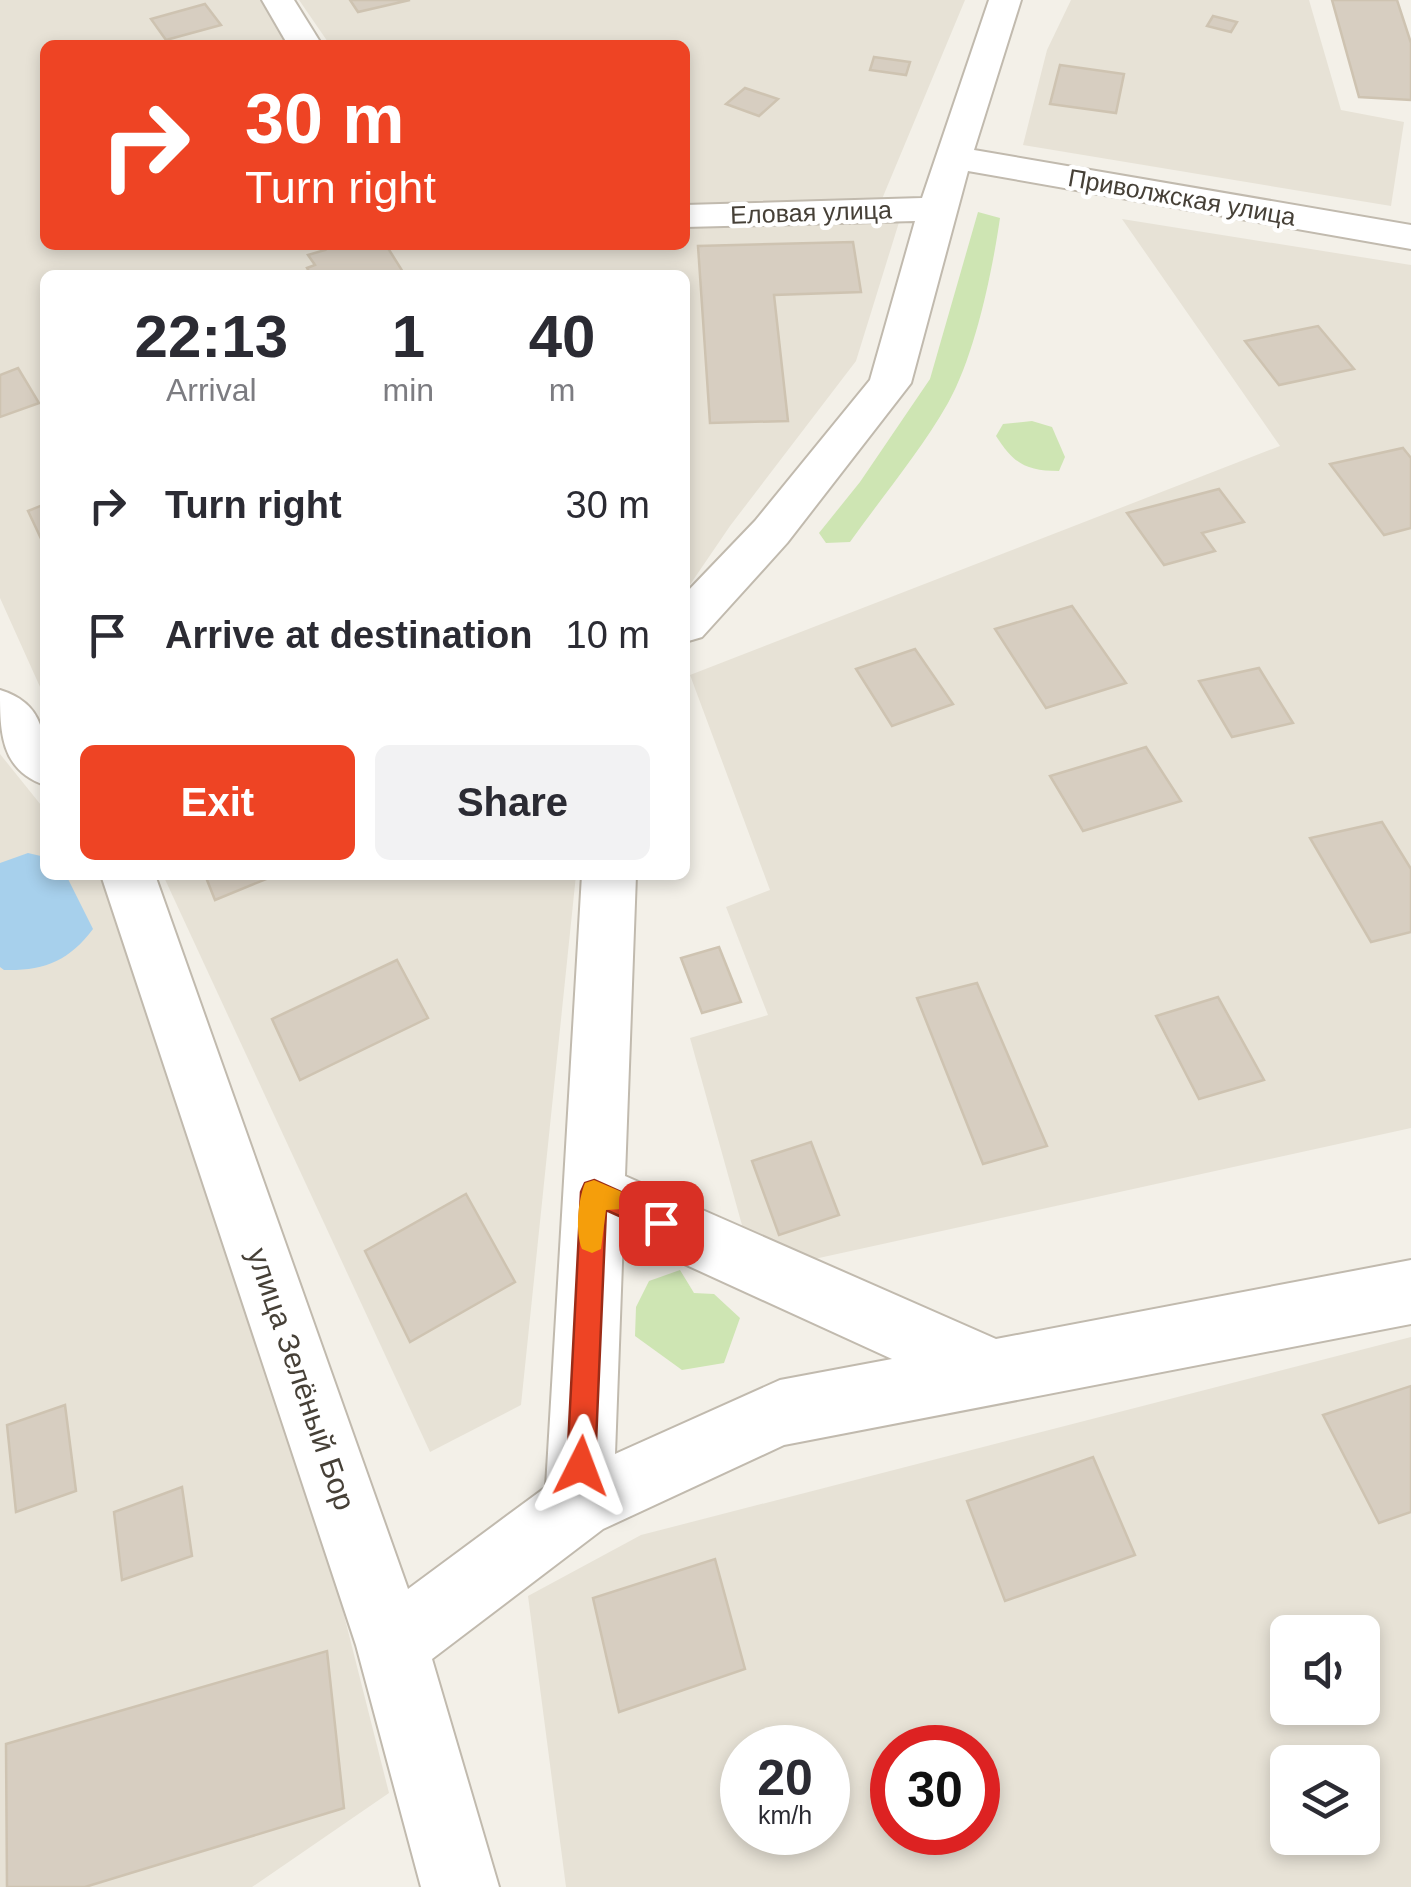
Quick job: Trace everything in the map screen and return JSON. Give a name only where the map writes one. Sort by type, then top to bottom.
[{"type":"street","points":[[278,0],[302,40]]},
{"type":"street","points":[[690,619],[771,532],[890,383],[937,209],[1005,0]]},
{"type":"street","name":"Приволжская улица","points":[[954,157],[1411,238]]},
{"type":"street","name":"Еловая улица","points":[[690,216],[937,209]]},
{"type":"street","points":[[0,709],[40,759]]},
{"type":"street","name":"улица Зелёный Бор","points":[[130,880],[392,1646],[460,1887]]},
{"type":"street","points":[[580,1505],[609,880]]},
{"type":"street","points":[[594,1192],[995,1372]]},
{"type":"street","points":[[392,1646],[580,1505],[780,1413],[1411,1292]]},
{"type":"shaded area","points":[[0,0],[260,0],[291,40],[40,40],[40,250],[690,250],[690,223],[900,219],[856,361],[690,585],[690,270],[40,270],[40,687],[0,598]]},
{"type":"shaded area","points":[[299,0],[965,0],[882,199],[690,209],[690,40],[327,40]]},
{"type":"shaded area","points":[[1071,0],[1309,0],[1341,110],[1404,122],[1391,206],[1023,145],[1047,50]]},
{"type":"shaded area","points":[[1122,219],[1411,265],[1411,1128],[755,1272],[690,1038],[768,1015],[726,907],[770,890],[690,675],[1280,446]]},
{"type":"shaded area","points":[[0,754],[40,804],[40,880],[100,880],[104,884],[323,1532],[389,1793],[252,1887],[0,1887]]},
{"type":"shaded area","points":[[165,880],[575,880],[521,1405],[430,1452]]},
{"type":"shaded area","points":[[1411,1337],[1411,1887],[566,1887],[528,1596],[641,1535]]},
{"type":"green space","points":[[978,212],[1000,218],[981,313],[958,384],[925,439],[850,542],[826,543],[819,533],[860,482],[930,379]]},
{"type":"green space","points":[[1032,421],[1052,427],[1065,457],[1059,471],[1022,464],[996,436],[1003,424]]},
{"type":"green space","points":[[680,1270],[694,1293],[714,1294],[740,1318],[724,1363],[682,1370],[635,1336],[636,1307],[649,1281]]},
{"type":"water","points":[[28,853],[40,856],[40,880],[68,880],[93,929],[75,949],[54,962],[31,969],[0,967],[0,863]]},
{"type":"building","points":[[350,0],[410,0],[358,12]]},
{"type":"building","points":[[1332,0],[1397,0],[1411,43],[1411,100],[1359,97]]},
{"type":"building","points":[[205,4],[221,25],[166,40],[151,19]]},
{"type":"building","points":[[1213,16],[1237,22],[1231,32],[1207,26]]},
{"type":"building","points":[[874,57],[910,62],[906,75],[870,70]]},
{"type":"building","points":[[1060,65],[1124,74],[1116,113],[1050,104]]},
{"type":"building","points":[[745,88],[778,99],[759,116],[726,104]]},
{"type":"building","points":[[853,242],[861,292],[774,295],[788,421],[710,423],[698,246]]},
{"type":"building","points":[[325,250],[389,250],[402,270],[308,270],[315,265],[308,255]]},
{"type":"building","points":[[1318,326],[1354,369],[1279,385],[1245,341]]},
{"type":"building","points":[[18,368],[39,403],[0,417],[0,375]]},
{"type":"building","points":[[1403,448],[1411,458],[1411,528],[1384,535],[1330,464]]},
{"type":"building","points":[[1219,489],[1244,522],[1202,533],[1215,551],[1164,565],[1127,513]]},
{"type":"building","points":[[40,506],[40,536],[28,511]]},
{"type":"building","points":[[1072,606],[1126,683],[1046,708],[995,629]]},
{"type":"building","points":[[915,649],[953,704],[892,726],[856,669]]},
{"type":"building","points":[[1259,668],[1293,723],[1232,737],[1199,681]]},
{"type":"building","points":[[1146,747],[1181,801],[1083,831],[1050,776]]},
{"type":"building","points":[[1382,822],[1411,869],[1411,932],[1371,942],[1310,838]]},
{"type":"building","points":[[207,880],[264,880],[215,900]]},
{"type":"building","points":[[719,947],[741,1002],[702,1013],[681,958]]},
{"type":"building","points":[[397,960],[428,1018],[300,1080],[272,1019]]},
{"type":"building","points":[[977,983],[1047,1146],[983,1164],[917,998]]},
{"type":"building","points":[[1218,997],[1264,1080],[1199,1099],[1156,1016]]},
{"type":"building","points":[[811,1142],[839,1215],[779,1235],[752,1161]]},
{"type":"building","points":[[466,1194],[515,1282],[410,1342],[365,1251]]},
{"type":"building","points":[[1411,1386],[1411,1512],[1379,1523],[1323,1415]]},
{"type":"building","points":[[65,1405],[76,1491],[16,1512],[7,1425]]},
{"type":"building","points":[[1093,1457],[1135,1555],[1005,1601],[967,1501]]},
{"type":"building","points":[[182,1487],[192,1556],[122,1580],[114,1512]]},
{"type":"building","points":[[715,1559],[745,1669],[619,1712],[593,1598]]},
{"type":"building","points":[[327,1651],[344,1808],[85,1887],[7,1887],[6,1744]]},
{"type":"slow traffic","points":[[592,1240],[594,1192],[613,1201]]},
{"type":"route","points":[[581,1466],[594,1192],[661,1223]]}]
